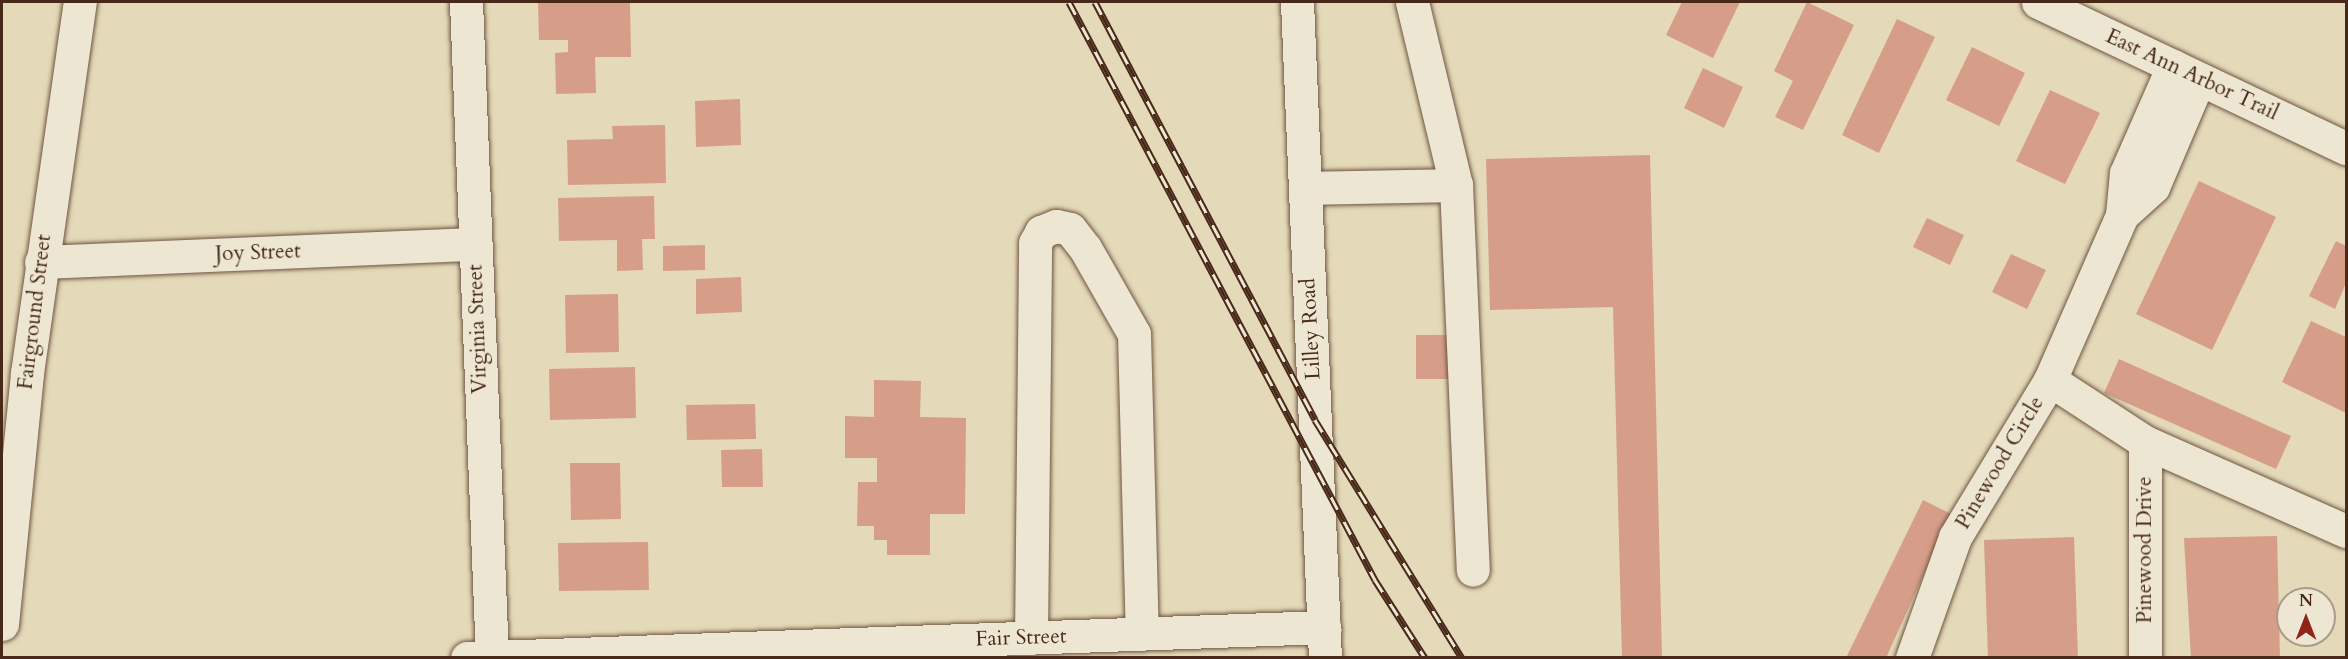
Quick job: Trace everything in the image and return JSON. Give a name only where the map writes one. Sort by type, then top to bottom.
[{"type":"street","name":"Fairground Street","points":[[2,624],[14,374],[41,262],[80,2]]},
{"type":"street","name":"Virginia Street","points":[[466,2],[475,244],[479,657]]},
{"type":"street","name":"Lilley Road","points":[[1297,2],[1324,642]]},
{"type":"street","points":[[1412,2],[1456,185],[1473,570]]},
{"type":"street","name":"East Ann Arbor Trail","points":[[2038,2],[2346,148]]},
{"type":"street","points":[[2050,380],[2122,215],[2126,173],[2186,72]]},
{"type":"street","points":[[1305,188],[1456,185]]},
{"type":"street","points":[[1031,638],[1035,243],[1041,232],[1056,226],[1070,229],[1134,334],[1142,634]]},
{"type":"street","name":"Joy Street","points":[[41,262],[475,244]]},
{"type":"street","name":"Pinewood Circle","points":[[1912,657],[1955,537],[2050,380],[2145,442],[2346,531]]},
{"type":"street","name":"Pinewood Drive","points":[[2145,442],[2145,657]]},
{"type":"street","name":"Fair Street","points":[[479,657],[800,652],[1031,638],[1142,634],[1324,642]]},
{"type":"building","points":[[538,2],[630,2],[631,57],[595,57],[596,93],[556,94],[555,53],[568,52],[568,40],[539,40]]},
{"type":"building","points":[[1682,2],[1740,2],[1713,58],[1666,35]]},
{"type":"building","points":[[1807,2],[1854,25],[1803,130],[1775,117],[1793,81],[1774,71]]},
{"type":"building","points":[[1897,19],[1935,37],[1879,153],[1842,135]]},
{"type":"building","points":[[1972,47],[2025,73],[1999,126],[1946,100]]},
{"type":"building","points":[[1703,68],[1743,87],[1724,128],[1684,108]]},
{"type":"building","points":[[2050,90],[2100,113],[2065,184],[2016,161]]},
{"type":"building","points":[[740,99],[741,145],[696,147],[695,101]]},
{"type":"building","points":[[665,125],[666,183],[568,185],[567,140],[613,139],[612,126]]},
{"type":"building","points":[[1650,155],[1662,658],[1622,658],[1613,307],[1490,310],[1486,159]]},
{"type":"building","points":[[2199,181],[2276,217],[2212,350],[2136,314]]},
{"type":"building","points":[[654,196],[655,239],[642,239],[643,270],[617,271],[617,240],[559,241],[558,198]]},
{"type":"building","points":[[1927,218],[1964,235],[1950,265],[1913,247]]},
{"type":"building","points":[[2336,241],[2346,246],[2346,283],[2335,309],[2309,296]]},
{"type":"building","points":[[705,245],[705,270],[663,271],[663,246]]},
{"type":"building","points":[[2011,254],[2046,270],[2027,309],[1992,292]]},
{"type":"building","points":[[741,277],[742,312],[696,314],[696,279]]},
{"type":"building","points":[[618,294],[619,352],[566,353],[565,295]]},
{"type":"building","points":[[2311,321],[2346,337],[2346,413],[2282,382]]},
{"type":"building","points":[[1416,335],[1452,335],[1452,379],[1416,379]]},
{"type":"building","points":[[2119,359],[2291,436],[2276,469],[2104,393]]},
{"type":"building","points":[[635,367],[636,418],[550,420],[549,369]]},
{"type":"building","points":[[874,380],[921,381],[920,417],[966,418],[965,514],[930,514],[930,555],[887,555],[887,540],[874,540],[874,526],[857,526],[858,482],[877,482],[877,458],[845,458],[845,416],[874,417]]},
{"type":"building","points":[[755,404],[756,439],[687,440],[686,405]]},
{"type":"building","points":[[762,449],[763,487],[722,487],[721,450]]},
{"type":"building","points":[[570,463],[620,463],[621,519],[571,520]]},
{"type":"building","points":[[1923,500],[1951,514],[1886,658],[1846,658]]},
{"type":"building","points":[[2277,536],[2276,647],[2280,647],[2280,658],[2191,658],[2184,538]]},
{"type":"building","points":[[2074,537],[2078,658],[1988,658],[1984,540]]},
{"type":"building","points":[[648,542],[649,590],[559,591],[558,543]]},
{"type":"railway","points":[[1069,2],[1375,580],[1425,658]]},
{"type":"railway","points":[[1095,2],[1315,420],[1462,658]]}]
